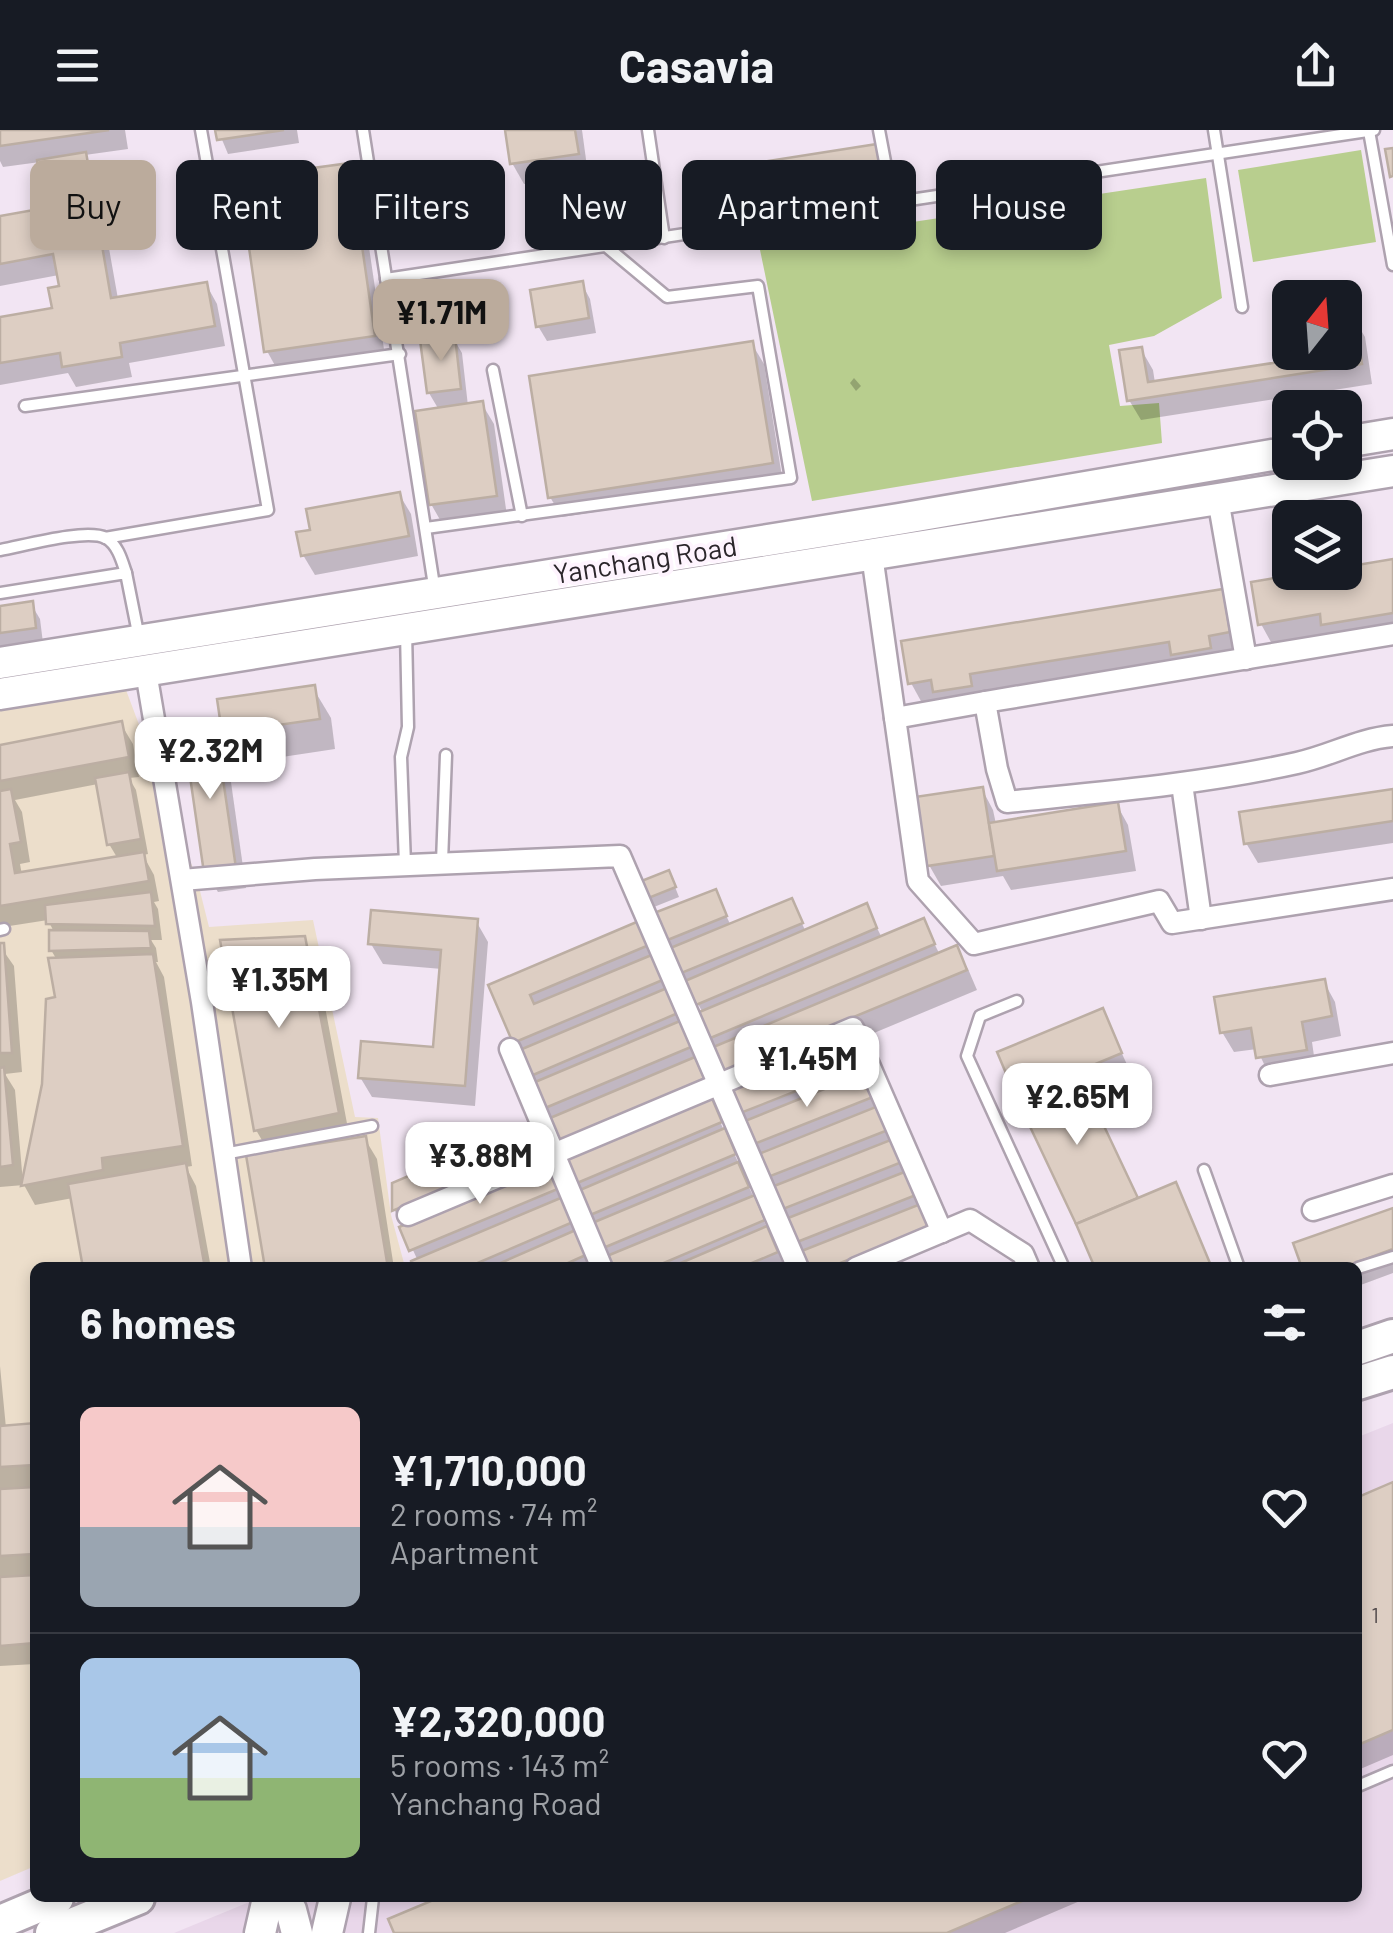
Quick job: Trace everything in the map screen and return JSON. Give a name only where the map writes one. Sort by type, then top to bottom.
[{"type":"main road","points":[[1362,439],[1393,434]]},
{"type":"main road","name":"Yanchang Road","points":[[0,663],[1272,455]]},
{"type":"main road","name":"Yanchang Road","points":[[0,694],[1393,471]]},
{"type":"main road","points":[[1362,1347],[1393,1336]]},
{"type":"main road","points":[[1362,1382],[1393,1372]]},
{"type":"main road","points":[[5,1916],[45,1902]]},
{"type":"main road","points":[[52,1933],[128,1902]]},
{"type":"main road","points":[[260,1933],[267,1902]]},
{"type":"main road","points":[[285,1902],[297,1933]]},
{"type":"main road","points":[[306,1933],[312,1902]]},
{"type":"main road","points":[[327,1933],[334,1902]]},
{"type":"street","points":[[1218,499],[1246,658]]},
{"type":"street","points":[[872,555],[918,881],[974,944],[1159,901],[1172,923],[1393,890]]},
{"type":"street","points":[[895,718],[1393,634]]},
{"type":"street","points":[[146,672],[182,880],[239,1262]]},
{"type":"street","points":[[985,702],[996,769],[1007,802],[1182,784],[1302,762],[1370,738],[1393,736]]},
{"type":"street","points":[[1182,784],[1200,919]]},
{"type":"street","points":[[182,880],[405,864],[620,856],[795,1262]]},
{"type":"street","points":[[408,1215],[853,1028],[942,1232]]},
{"type":"street","points":[[510,1049],[599,1262]]},
{"type":"street","points":[[1270,1075],[1393,1053]]},
{"type":"street","points":[[1313,1210],[1393,1186]]},
{"type":"street","points":[[870,1262],[970,1220],[1023,1254],[1026,1262]]},
{"type":"lane","points":[[0,550],[84,536],[105,538],[268,510],[201,130]]},
{"type":"lane","points":[[363,130],[436,592]]},
{"type":"lane","points":[[648,130],[664,238],[682,235]]},
{"type":"lane","points":[[879,130],[885,160]]},
{"type":"lane","points":[[1214,130],[1242,307]]},
{"type":"lane","points":[[916,200],[1372,130],[1387,193],[1393,265]]},
{"type":"lane","points":[[386,279],[580,250]]},
{"type":"lane","points":[[426,528],[790,478],[758,286],[667,297],[612,250]]},
{"type":"lane","points":[[25,406],[400,354]]},
{"type":"lane","points":[[494,370],[522,516]]},
{"type":"lane","points":[[105,538],[119,551],[140,640]]},
{"type":"lane","points":[[0,593],[126,573]]},
{"type":"lane","points":[[405,864],[401,757],[408,727],[406,630]]},
{"type":"lane","points":[[442,862],[446,754]]},
{"type":"lane","points":[[1017,1001],[980,1016],[966,1056],[1061,1262]]},
{"type":"lane","points":[[224,1154],[372,1126]]},
{"type":"lane","points":[[1204,1170],[1238,1262]]},
{"type":"lane","points":[[1362,1267],[1393,1257]]},
{"type":"lane","points":[[1362,1784],[1393,1771]]},
{"type":"lane","points":[[369,1933],[372,1902]]},
{"type":"shaded area","points":[[126,690],[197,879],[209,927],[313,920],[355,1117],[378,1118],[391,1215],[404,1262],[30,1262],[30,1868],[0,1881],[0,707]]},
{"type":"shaded area","points":[[1393,1423],[1393,1933],[174,1933],[249,1902],[1362,1902],[1362,1435]]},
{"type":"green space","points":[[1361,150],[1376,242],[1253,262],[1238,170]]},
{"type":"green space","points":[[1206,178],[1222,298],[1154,336],[1109,345],[1120,406],[1159,403],[1162,443],[812,501],[760,250],[916,250],[916,221],[936,218],[936,250],[1102,250],[1102,194]]},
{"type":"building","points":[[0,130],[109,130],[0,146]]},
{"type":"building","points":[[215,130],[284,130],[217,140]]},
{"type":"building","points":[[505,130],[575,130],[579,154],[510,164]]},
{"type":"building","points":[[877,144],[879,160],[775,160]]},
{"type":"building","points":[[1393,148],[1393,176],[1390,177],[1385,149]]},
{"type":"building","points":[[86,152],[87,160],[37,160]]},
{"type":"building","points":[[338,165],[338,250],[363,250],[375,336],[264,352],[249,250],[318,250],[318,167]]},
{"type":"building","points":[[30,211],[30,250],[103,250],[111,298],[207,282],[215,326],[120,343],[122,357],[62,367],[60,353],[0,363],[0,317],[52,308],[48,288],[59,286],[53,254],[0,264],[0,216]]},
{"type":"building","points":[[583,281],[589,318],[536,327],[530,290]]},
{"type":"building","points":[[455,336],[461,389],[427,393],[420,340]]},
{"type":"building","points":[[753,341],[773,463],[548,498],[529,376]]},
{"type":"building","points":[[1142,347],[1148,382],[1272,363],[1272,370],[1324,370],[1127,401],[1119,350]]},
{"type":"building","points":[[483,401],[497,496],[429,505],[415,411]]},
{"type":"building","points":[[400,492],[409,536],[301,556],[296,532],[310,530],[306,509]]},
{"type":"building","points":[[1393,559],[1393,613],[1321,625],[1320,614],[1258,625],[1251,582],[1272,578],[1272,590],[1362,590],[1362,564]]},
{"type":"building","points":[[1223,589],[1230,632],[1209,636],[1211,648],[1171,655],[1169,642],[970,674],[972,686],[933,692],[931,680],[908,684],[901,641]]},
{"type":"building","points":[[33,601],[36,628],[0,633],[0,606]]},
{"type":"building","points":[[315,685],[320,719],[222,733],[217,699]]},
{"type":"building","points":[[122,721],[129,757],[0,781],[0,745]]},
{"type":"building","points":[[216,731],[236,868],[204,873],[184,735]]},
{"type":"building","points":[[129,772],[141,839],[107,845],[95,778]]},
{"type":"building","points":[[983,787],[994,856],[927,866],[915,797]]},
{"type":"building","points":[[11,789],[21,842],[10,844],[15,873],[144,852],[149,881],[0,906],[0,791]]},
{"type":"building","points":[[1393,789],[1393,821],[1244,844],[1239,812]]},
{"type":"building","points":[[1118,802],[1126,851],[997,871],[989,823]]},
{"type":"building","points":[[669,870],[676,887],[646,899],[639,882]]},
{"type":"building","points":[[716,889],[727,916],[665,941],[654,913]]},
{"type":"building","points":[[151,892],[155,926],[46,924],[45,905]]},
{"type":"building","points":[[792,898],[803,923],[679,974],[668,949]]},
{"type":"building","points":[[867,903],[877,928],[696,1005],[685,981]]},
{"type":"building","points":[[371,910],[478,919],[465,1086],[358,1078],[361,1041],[433,1047],[441,950],[368,944]]},
{"type":"building","points":[[924,918],[935,944],[708,1039],[697,1013]]},
{"type":"building","points":[[639,921],[649,945],[530,995],[534,1004],[654,954],[665,979],[513,1043],[488,985]]},
{"type":"building","points":[[49,930],[149,931],[151,948],[49,951]]},
{"type":"building","points":[[305,936],[339,1113],[254,1131],[220,940]]},
{"type":"building","points":[[0,943],[4,943],[12,1053],[0,1053]]},
{"type":"building","points":[[957,945],[967,970],[721,1072],[711,1048]]},
{"type":"building","points":[[153,954],[183,1146],[102,1158],[103,1170],[21,1186],[42,1084],[46,999],[55,997],[48,958]]},
{"type":"building","points":[[1325,979],[1332,1016],[1302,1022],[1307,1050],[1256,1058],[1251,1028],[1220,1033],[1214,997]]},
{"type":"building","points":[[667,988],[678,1013],[526,1078],[515,1052]]},
{"type":"building","points":[[1103,1008],[1122,1053],[1016,1097],[997,1052]]},
{"type":"building","points":[[680,1021],[691,1047],[538,1111],[528,1085]]},
{"type":"building","points":[[853,1042],[862,1065],[738,1114],[728,1091]]},
{"type":"building","points":[[695,1057],[706,1082],[554,1146],[543,1121]]},
{"type":"building","points":[[4,1067],[13,1165],[0,1167],[0,1068]]},
{"type":"building","points":[[1078,1071],[1138,1198],[1076,1224],[1016,1097]]},
{"type":"building","points":[[864,1073],[873,1097],[749,1146],[740,1123]]},
{"type":"building","points":[[711,1096],[722,1122],[570,1186],[559,1160]]},
{"type":"building","points":[[878,1106],[888,1130],[763,1179],[754,1156]]},
{"type":"building","points":[[532,1123],[543,1150],[392,1211],[392,1183]]},
{"type":"building","points":[[725,1128],[736,1154],[583,1218],[573,1193]]},
{"type":"building","points":[[366,1136],[387,1262],[264,1262],[246,1155]]},
{"type":"building","points":[[893,1139],[902,1162],[778,1211],[769,1188]]},
{"type":"building","points":[[738,1162],[749,1187],[596,1251],[585,1226]]},
{"type":"building","points":[[186,1163],[204,1262],[82,1262],[68,1184]]},
{"type":"building","points":[[550,1163],[560,1188],[409,1251],[399,1227]]},
{"type":"building","points":[[907,1171],[916,1195],[792,1244],[783,1220]]},
{"type":"building","points":[[1176,1182],[1209,1262],[1092,1262],[1076,1224]]},
{"type":"building","points":[[755,1195],[765,1220],[666,1262],[604,1262],[602,1258]]},
{"type":"building","points":[[563,1197],[573,1222],[480,1262],[411,1261]]},
{"type":"building","points":[[923,1203],[932,1226],[843,1262],[803,1262],[799,1252]]},
{"type":"building","points":[[1393,1208],[1393,1249],[1358,1262],[1300,1262],[1293,1243]]},
{"type":"building","points":[[767,1226],[778,1252],[754,1262],[683,1262]]},
{"type":"building","points":[[578,1229],[588,1254],[570,1262],[503,1262]]},
{"type":"building","points":[[30,1423],[30,1465],[0,1467],[0,1426]]},
{"type":"building","points":[[1393,1482],[1393,1730],[1362,1743],[1362,1495]]},
{"type":"building","points":[[30,1487],[30,1554],[0,1556],[0,1489]]},
{"type":"building","points":[[30,1575],[30,1643],[0,1646],[0,1577]]},
{"type":"building","points":[[428,1902],[1020,1902],[947,1933],[394,1933],[388,1919]]}]
